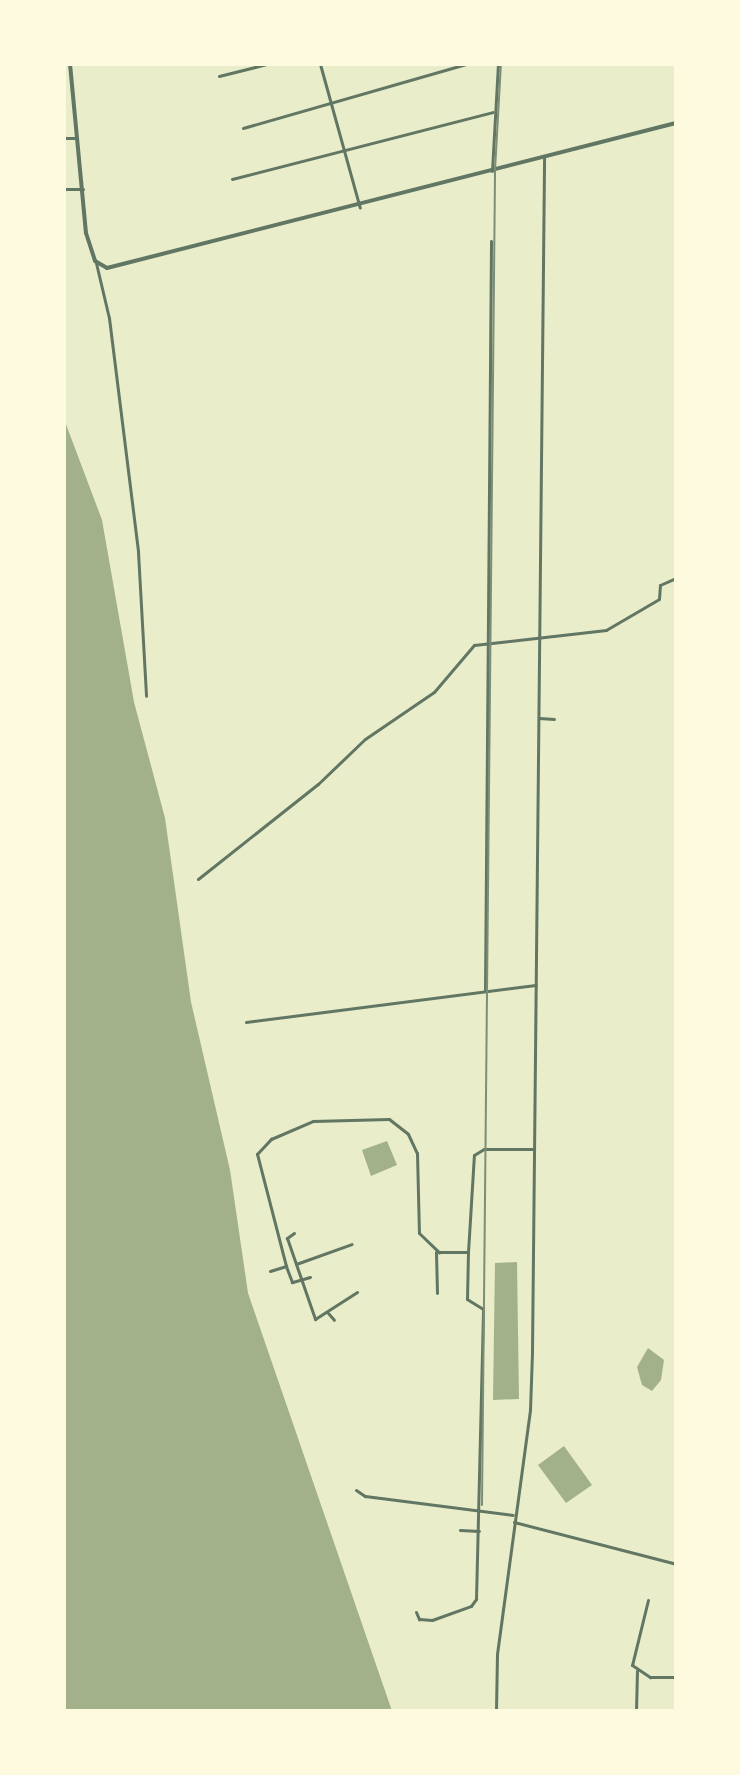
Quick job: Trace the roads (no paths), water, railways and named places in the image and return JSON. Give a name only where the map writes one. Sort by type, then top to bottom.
[{"type":"street","points":[[70,64],[86,233],[109,318],[138,552],[146,696]]},
{"type":"street","points":[[219,76],[267,64]]},
{"type":"street","points":[[320,64],[360,208]]},
{"type":"street","points":[[243,128],[466,64]]},
{"type":"street","points":[[492,171],[498,64]]},
{"type":"street","points":[[232,179],[493,112]]},
{"type":"street","points":[[95,261],[107,268],[118,267],[360,208],[676,123]]},
{"type":"street","points":[[64,138],[77,138]]},
{"type":"street","points":[[496,1711],[497,1654],[530,1410],[541,641],[544,158]]},
{"type":"street","points":[[64,189],[83,189]]},
{"type":"street","points":[[485,991],[491,241]]},
{"type":"street","points":[[198,879],[318,784],[365,739],[434,692],[470,648],[489,643],[541,641],[606,630],[659,599],[660,585],[676,578]]},
{"type":"street","points":[[539,718],[554,719]]},
{"type":"street","points":[[246,1022],[536,985]]},
{"type":"street","points":[[310,1277],[292,1282],[257,1154],[271,1139],[313,1121],[389,1119],[408,1134],[417,1153],[419,1233],[436,1252],[437,1293]]},
{"type":"street","points":[[416,1612],[419,1619],[432,1620],[471,1606],[476,1599],[483,1309],[467,1299],[474,1155],[484,1149],[534,1149]]},
{"type":"street","points":[[294,1233],[287,1238],[315,1319],[357,1292]]},
{"type":"street","points":[[296,1264],[352,1244]]},
{"type":"street","points":[[436,1252],[468,1252]]},
{"type":"street","points":[[270,1271],[286,1266]]},
{"type":"street","points":[[328,1313],[334,1320]]},
{"type":"street","points":[[356,1490],[365,1496],[515,1515]]},
{"type":"street","points":[[456,1507],[456,1513]]},
{"type":"street","points":[[514,1522],[676,1564]]},
{"type":"street","points":[[460,1530],[479,1531]]},
{"type":"street","points":[[648,1600],[632,1665],[650,1677],[676,1677]]},
{"type":"street","points":[[636,1711],[637,1669]]},
{"type":"railway","points":[[482,1505],[495,170],[501,64]]}]
